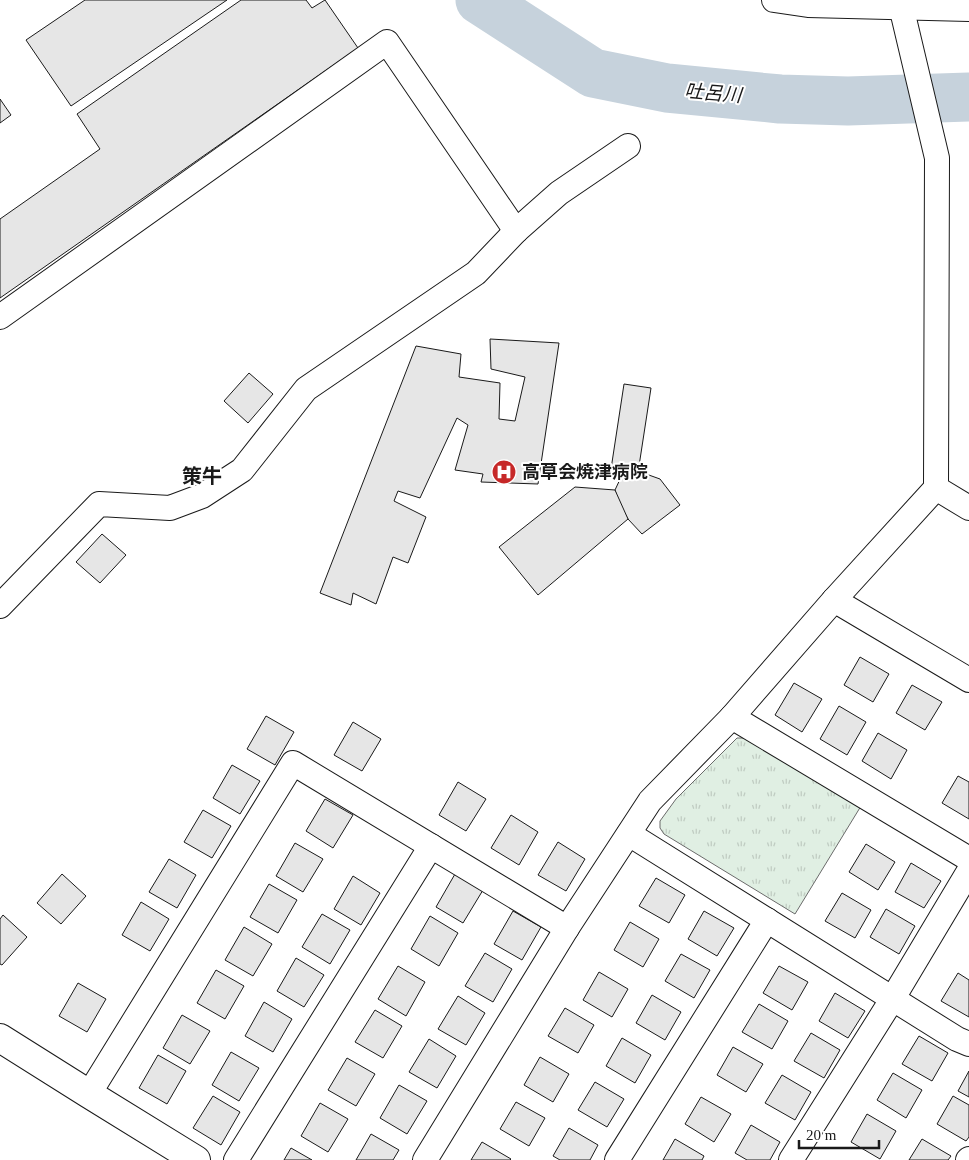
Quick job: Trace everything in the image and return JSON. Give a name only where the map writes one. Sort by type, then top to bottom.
[{"type":"street","points":[[774,0],[808,5],[901,6],[931,4],[969,8]]},
{"type":"street","points":[[425,1160],[567,928],[650,802],[732,717],[834,600],[936,488],[937,158],[901,6]]},
{"type":"street","points":[[0,317],[387,42],[516,231]]},
{"type":"street","points":[[0,606],[99,504],[170,508],[202,496],[242,470],[306,389],[476,273],[516,231],[559,193],[628,146]]},
{"type":"street","points":[[936,488],[969,508]]},
{"type":"street","points":[[834,600],[969,680]]},
{"type":"street","points":[[732,717],[969,859]]},
{"type":"street","points":[[88,1094],[292,763],[567,928]]},
{"type":"street","points":[[629,834],[957,1039],[969,1044]]},
{"type":"street","points":[[236,1160],[431,846]]},
{"type":"street","points":[[791,1160],[893,998],[969,871]]},
{"type":"street","points":[[617,1160],[767,920]]},
{"type":"street","points":[[0,1038],[196,1160]]},
{"type":"green space","points":[[737,738],[745,738],[861,806],[795,914],[664,834],[660,828],[660,821],[676,799]]},
{"type":"building","points":[[85,0],[227,0],[71,106],[26,40]]},
{"type":"building","points":[[241,0],[306,0],[312,8],[325,0],[358,48],[0,298],[0,219],[100,149],[77,114]]},
{"type":"building","points":[[0,99],[11,115],[0,123]]},
{"type":"building","name":"高草会焼津病院","points":[[490,339],[559,343],[538,484],[481,482],[483,474],[455,470],[468,425],[457,418],[420,498],[398,491],[394,501],[426,517],[408,563],[393,557],[376,604],[353,593],[351,605],[320,593],[416,346],[461,354],[459,377],[500,383],[499,419],[515,421],[525,377],[491,369]]},
{"type":"building","points":[[249,373],[273,394],[248,423],[224,401]]},
{"type":"building","points":[[624,384],[651,388],[639,466],[611,469]]},
{"type":"building","points":[[646,474],[660,479],[680,505],[642,534],[628,519],[619,503],[615,490],[622,475]]},
{"type":"building","points":[[575,487],[615,490],[628,519],[538,595],[499,547]]},
{"type":"building","points":[[102,534],[126,555],[100,583],[76,562]]},
{"type":"building","points":[[860,657],[889,674],[873,702],[844,685]]},
{"type":"building","points":[[794,683],[822,699],[802,732],[775,715]]},
{"type":"building","points":[[912,685],[942,702],[925,730],[896,713]]},
{"type":"building","points":[[839,706],[866,722],[847,755],[820,739]]},
{"type":"building","points":[[266,716],[294,732],[275,765],[247,749]]},
{"type":"building","points":[[353,722],[381,739],[362,771],[334,755]]},
{"type":"building","points":[[878,733],[907,750],[891,779],[862,761]]},
{"type":"building","points":[[232,765],[260,781],[240,814],[213,798]]},
{"type":"building","points":[[958,776],[969,782],[969,819],[942,803]]},
{"type":"building","points":[[458,782],[486,799],[466,831],[439,815]]},
{"type":"building","points":[[325,799],[353,815],[333,848],[306,831]]},
{"type":"building","points":[[203,810],[231,826],[212,858],[184,842]]},
{"type":"building","points":[[511,815],[538,832],[519,865],[491,848]]},
{"type":"building","points":[[558,842],[585,859],[566,891],[538,875]]},
{"type":"building","points":[[295,843],[323,859],[303,892],[276,876]]},
{"type":"building","points":[[866,844],[895,862],[878,890],[849,872]]},
{"type":"building","points":[[169,859],[196,875],[177,908],[149,892]]},
{"type":"building","points":[[911,863],[941,881],[924,908],[895,892]]},
{"type":"building","points":[[62,874],[86,896],[61,924],[37,903]]},
{"type":"building","points":[[455,874],[483,890],[463,923],[436,907]]},
{"type":"building","points":[[353,876],[380,893],[361,925],[334,909]]},
{"type":"building","points":[[656,878],[685,895],[669,923],[639,906]]},
{"type":"building","points":[[269,884],[297,900],[278,933],[250,917]]},
{"type":"building","points":[[842,893],[871,910],[855,938],[825,921]]},
{"type":"building","points":[[141,902],[169,919],[150,951],[122,935]]},
{"type":"building","points":[[886,909],[915,926],[899,954],[870,937]]},
{"type":"building","points":[[513,911],[541,927],[522,960],[494,944]]},
{"type":"building","points":[[704,911],[734,928],[717,956],[688,939]]},
{"type":"building","points":[[322,914],[350,930],[330,964],[302,947]]},
{"type":"building","points":[[3,915],[27,937],[2,965],[0,964],[0,919]]},
{"type":"building","points":[[430,916],[458,933],[439,966],[411,949]]},
{"type":"building","points":[[630,922],[659,939],[643,967],[614,950]]},
{"type":"building","points":[[244,927],[272,944],[253,976],[225,960]]},
{"type":"building","points":[[485,953],[512,969],[493,1002],[465,986]]},
{"type":"building","points":[[681,954],[710,970],[694,998],[665,981]]},
{"type":"building","points":[[296,958],[324,975],[304,1007],[277,991]]},
{"type":"building","points":[[398,966],[425,982],[406,1016],[378,999]]},
{"type":"building","points":[[779,966],[808,982],[792,1010],[763,993]]},
{"type":"building","points":[[216,970],[244,986],[225,1019],[197,1003]]},
{"type":"building","points":[[599,972],[628,989],[612,1017],[583,1000]]},
{"type":"building","points":[[958,973],[969,980],[969,1017],[941,1001]]},
{"type":"building","points":[[78,983],[106,999],[87,1032],[59,1016]]},
{"type":"building","points":[[835,993],[865,1011],[848,1038],[819,1021]]},
{"type":"building","points":[[652,995],[681,1012],[665,1040],[636,1023]]},
{"type":"building","points":[[458,996],[485,1013],[466,1045],[438,1029]]},
{"type":"building","points":[[264,1002],[292,1019],[273,1052],[245,1036]]},
{"type":"building","points":[[759,1004],[788,1021],[772,1049],[742,1032]]},
{"type":"building","points":[[565,1008],[594,1025],[578,1053],[548,1036]]},
{"type":"building","points":[[375,1010],[402,1026],[383,1058],[355,1042]]},
{"type":"building","points":[[182,1015],[210,1031],[190,1064],[163,1048]]},
{"type":"building","points":[[811,1033],[840,1050],[824,1078],[794,1061]]},
{"type":"building","points":[[919,1036],[948,1053],[932,1081],[902,1064]]},
{"type":"building","points":[[622,1038],[651,1055],[635,1083],[606,1066]]},
{"type":"building","points":[[429,1039],[456,1056],[437,1088],[409,1072]]},
{"type":"building","points":[[733,1047],[763,1064],[746,1092],[717,1075]]},
{"type":"building","points":[[231,1052],[259,1068],[239,1101],[212,1085]]},
{"type":"building","points":[[158,1055],[186,1071],[167,1104],[139,1088]]},
{"type":"building","points":[[540,1057],[569,1074],[553,1102],[524,1085]]},
{"type":"building","points":[[347,1058],[375,1074],[356,1106],[328,1090]]},
{"type":"building","points":[[969,1071],[969,1097],[958,1091]]},
{"type":"building","points":[[893,1073],[922,1090],[906,1118],[877,1100]]},
{"type":"building","points":[[782,1075],[811,1092],[795,1120],[765,1103]]},
{"type":"building","points":[[595,1082],[624,1099],[607,1127],[578,1110]]},
{"type":"building","points":[[399,1085],[427,1101],[407,1134],[380,1118]]},
{"type":"building","points":[[213,1096],[240,1112],[221,1145],[193,1128]]},
{"type":"building","points":[[953,1096],[969,1105],[969,1137],[966,1141],[937,1124]]},
{"type":"building","points":[[701,1097],[731,1114],[714,1142],[685,1124]]},
{"type":"building","points":[[516,1102],[545,1118],[529,1146],[500,1129]]},
{"type":"building","points":[[320,1103],[348,1119],[328,1152],[301,1136]]},
{"type":"building","points":[[867,1114],[896,1131],[880,1159],[851,1142]]},
{"type":"building","points":[[751,1125],[780,1142],[770,1160],[747,1160],[735,1153]]},
{"type":"building","points":[[569,1128],[598,1145],[590,1160],[560,1160],[553,1156]]},
{"type":"building","points":[[371,1134],[399,1150],[393,1160],[356,1160]]},
{"type":"building","points":[[675,1139],[704,1156],[702,1160],[663,1160]]},
{"type":"building","points":[[922,1139],[951,1156],[948,1160],[909,1160]]},
{"type":"building","points":[[482,1142],[511,1159],[471,1160]]},
{"type":"building","points":[[291,1148],[312,1160],[284,1160]]},
{"type":"waterway","name":"吐呂川","points":[[480,0],[593,73],[667,88],[780,99],[848,101],[969,97]]},
{"type":"place","name":"高草会焼津病院","points":[[504,472]]},
{"type":"district","name":"策牛","points":[[202,476]]}]
